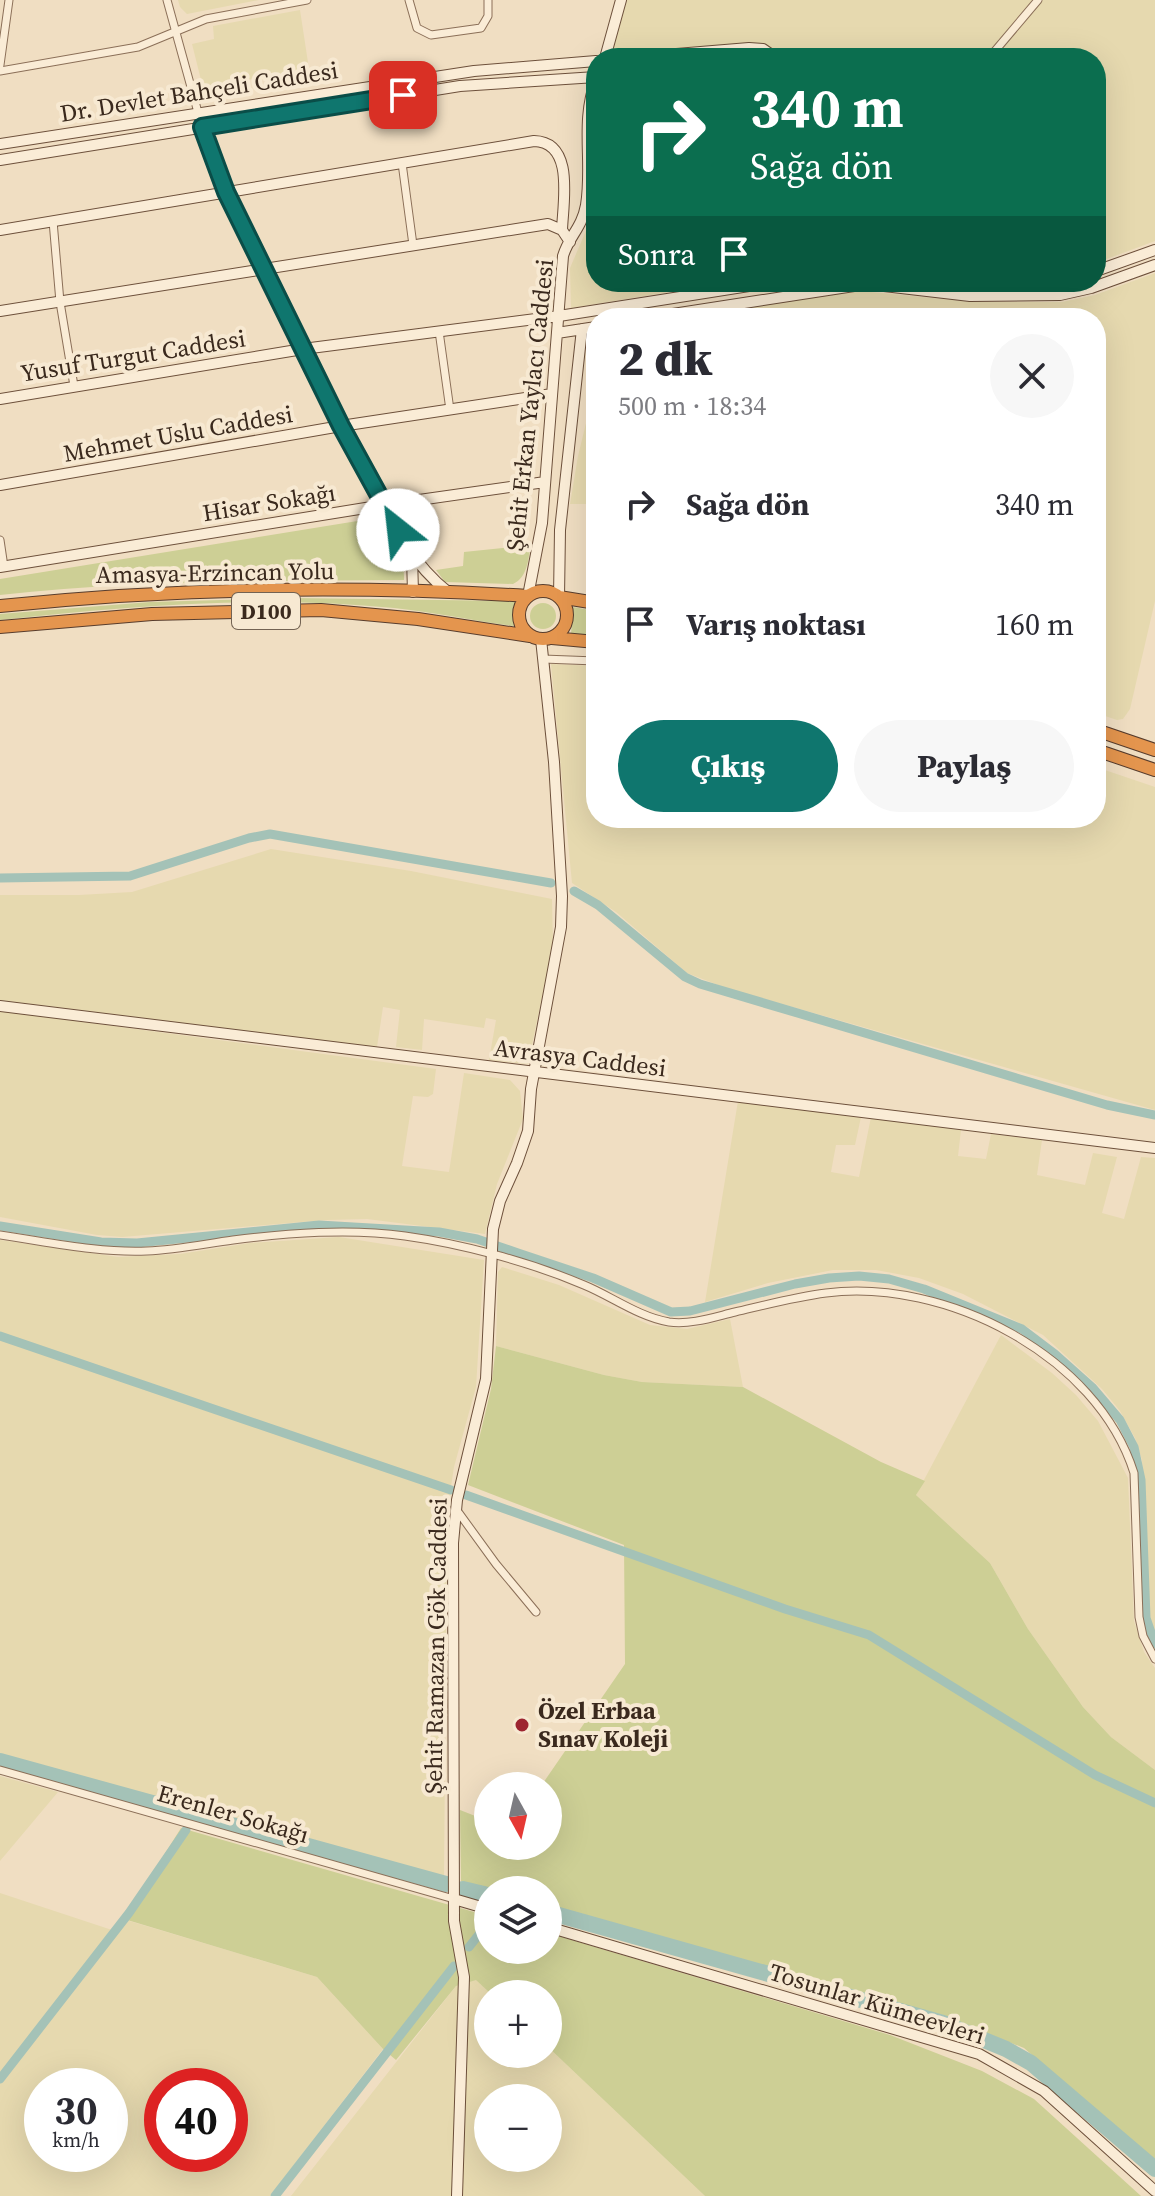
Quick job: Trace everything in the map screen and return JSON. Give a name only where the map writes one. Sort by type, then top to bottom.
[{"type":"highway","points":[[559,597],[566,608],[566,620],[561,631],[541,638],[522,628],[519,617],[522,603],[528,596],[543,591],[586,601]]},
{"type":"highway","name":"Amasya-Erzincan Yolu","points":[[0,606],[169,593],[448,592],[528,596]]},
{"type":"highway","name":"Amasya-Erzincan Yolu","points":[[0,627],[105,616],[321,610],[393,615],[541,638],[586,641]]},
{"type":"highway","points":[[1106,733],[1155,750]]},
{"type":"highway","points":[[1106,753],[1155,770]]},
{"type":"street","points":[[0,65],[9,0]]},
{"type":"street","points":[[167,0],[197,112],[226,192],[341,426],[384,505],[412,555],[448,592]]},
{"type":"street","points":[[0,71],[123,50],[151,43],[206,19],[277,2],[307,0]]},
{"type":"street","points":[[409,0],[417,28],[431,35],[481,28],[488,16],[488,0]]},
{"type":"street","points":[[608,48],[621,0]]},
{"type":"street","points":[[997,48],[1038,0]]},
{"type":"street","name":"Dr. Devlet Bahçeli Caddesi","points":[[0,144],[474,71],[586,62]]},
{"type":"street","name":"Dr. Devlet Bahçeli Caddesi","points":[[0,160],[460,86],[586,79]]},
{"type":"street","points":[[0,230],[534,141],[546,142],[554,147],[563,169],[562,230]]},
{"type":"street","points":[[402,163],[413,245]]},
{"type":"street","name":"Şehit Erkan Yaylacı Caddesi","points":[[528,596],[540,535],[563,256],[581,226],[586,202]]},
{"type":"street","points":[[53,221],[60,302],[74,386]]},
{"type":"street","points":[[0,311],[548,224],[562,230],[570,242]]},
{"type":"street","points":[[1106,267],[1155,250]]},
{"type":"street","points":[[1106,283],[1155,265]]},
{"type":"street","name":"Yusuf Turgut Caddesi","points":[[602,308],[689,292]]},
{"type":"street","points":[[699,308],[782,292]]},
{"type":"street","points":[[936,292],[970,296],[1060,295],[1073,292]]},
{"type":"street","name":"Yusuf Turgut Caddesi","points":[[0,399],[303,349],[586,311]]},
{"type":"street","points":[[557,333],[586,328]]},
{"type":"street","name":"Şehit Erkan Yaylacı Caddesi","points":[[559,597],[558,556],[582,329]]},
{"type":"street","points":[[439,331],[450,410]]},
{"type":"street","name":"Mehmet Uslu Caddesi","points":[[0,485],[341,426],[552,394]]},
{"type":"street","name":"Hisar Sokağı","points":[[2,567],[545,482]]},
{"type":"street","points":[[0,540],[2,567]]},
{"type":"street","points":[[412,555],[413,592]]},
{"type":"street","name":"Şehit Ramazan Gök Caddesi","points":[[454,1899],[452,1624],[455,1508],[486,1379],[493,1229],[500,1201],[528,1131],[534,1072],[557,957],[562,907],[554,762],[541,638]]},
{"type":"street","points":[[543,659],[586,661]]},
{"type":"street","name":"Avrasya Caddesi","points":[[0,1006],[1155,1148]]},
{"type":"street","points":[[0,1235],[96,1250],[124,1251],[273,1236],[380,1234],[447,1244],[558,1275],[669,1322],[697,1321],[808,1296],[857,1291],[906,1295],[955,1308],[1018,1338],[1078,1384],[1099,1405],[1127,1452],[1134,1473],[1136,1500],[1139,1617],[1143,1636],[1155,1659]]},
{"type":"street","points":[[455,1508],[536,1612]]},
{"type":"street","name":"Erenler Sokağı","points":[[0,1770],[454,1899]]},
{"type":"street","points":[[457,2196],[464,1977],[454,1921],[454,1899],[474,1905]]},
{"type":"street","name":"Tosunlar Kümeevleri","points":[[562,1931],[979,2054],[1044,2091],[1155,2191]]},
{"type":"shaded area","points":[[178,0],[259,0],[187,14]]},
{"type":"shaded area","points":[[627,0],[1155,0],[1155,241],[1106,259],[1106,48],[613,48]]},
{"type":"shaded area","points":[[300,10],[309,69],[209,87],[202,84],[192,44],[214,39],[213,26]]},
{"type":"shaded area","points":[[586,231],[586,292],[669,292],[571,308],[570,268]]},
{"type":"shaded area","points":[[1155,273],[1155,601],[1130,709],[1123,719],[1117,720],[1106,716],[1106,308],[745,308],[854,292],[973,302],[1062,302],[1106,291]]},
{"type":"shaded area","points":[[586,423],[586,504],[570,504]]},
{"type":"shaded area","points":[[551,664],[586,666],[586,828],[1106,828],[1106,770],[1155,787],[1155,1110],[726,988],[687,973],[616,912],[572,883]]},
{"type":"shaded area","points":[[271,849],[411,871],[552,899],[553,945],[528,1064],[489,1060],[496,1020],[486,1018],[484,1028],[424,1019],[422,1050],[396,1047],[400,1010],[383,1007],[377,1047],[0,1000],[0,895],[132,892]]},
{"type":"shaded area","points":[[0,1011],[436,1069],[433,1094],[428,1097],[413,1096],[402,1166],[449,1172],[464,1073],[510,1080],[520,1091],[523,1119],[497,1184],[485,1234],[367,1219],[122,1237],[0,1217]]},
{"type":"shaded area","points":[[738,1101],[861,1117],[855,1145],[836,1145],[831,1172],[859,1177],[871,1117],[961,1130],[958,1156],[986,1159],[991,1134],[1042,1140],[1037,1175],[1085,1185],[1093,1153],[1117,1157],[1102,1213],[1124,1219],[1141,1157],[1155,1158],[1155,1635],[1149,1617],[1142,1460],[1135,1438],[1120,1411],[1102,1389],[1043,1335],[963,1294],[919,1278],[876,1270],[833,1270],[768,1283],[705,1302]]},
{"type":"shaded area","points":[[339,1237],[484,1260],[476,1387],[454,1467],[447,1512],[444,1879],[0,1755],[0,1240],[118,1257],[180,1254],[250,1243]]},
{"type":"shaded area","points":[[502,1267],[559,1285],[650,1325],[687,1329],[730,1319],[743,1387],[642,1382],[496,1346],[498,1272]]},
{"type":"shaded area","points":[[1001,1335],[1076,1395],[1098,1421],[1128,1478],[1134,1621],[1144,1652],[1155,1668],[1155,1770],[1111,1737],[1083,1707],[1028,1629],[990,1563],[916,1495]]},
{"type":"shaded area","points":[[0,1776],[58,1792],[0,1861]]},
{"type":"shaded area","points":[[0,1893],[112,1930],[0,2074]]},
{"type":"shaded area","points":[[126,1920],[317,1977],[383,2049],[270,2196],[0,2196],[0,2083]]},
{"type":"shaded area","points":[[476,1979],[474,2068],[562,2068],[562,2060],[705,2196],[291,2196],[456,1986]]},
{"type":"green space","points":[[382,517],[400,555],[404,580],[151,584],[0,595],[0,579]]},
{"type":"green space","points":[[531,545],[524,572],[513,584],[445,582],[436,570],[463,566],[464,552]]},
{"type":"green space","points":[[295,598],[516,601],[514,626],[394,608],[296,602],[147,607],[0,620],[0,614],[150,602]]},
{"type":"green space","points":[[543,603],[552,607],[556,616],[552,625],[543,629],[534,625],[530,616],[534,607]]},
{"type":"green space","points":[[573,607],[586,609],[586,635],[571,634]]},
{"type":"green space","points":[[496,1346],[642,1382],[743,1387],[881,1462],[925,1481],[916,1495],[990,1563],[1028,1629],[1083,1707],[1111,1737],[1155,1770],[1155,2162],[1024,2048],[938,2014],[562,1910],[562,1876],[474,1876],[474,1885],[461,1881],[460,1810],[474,1816],[474,1860],[562,1860],[562,1772],[551,1772],[625,1664],[624,1545],[468,1485],[491,1389]]},
{"type":"green space","points":[[181,1828],[474,1912],[474,1964],[562,1964],[562,1937],[890,2035],[982,2071],[1034,2099],[1141,2196],[705,2196],[562,2060],[562,1980],[474,1980],[456,1986],[396,2060],[317,1977],[124,1919]]},
{"type":"waterway","points":[[0,878],[130,876],[270,834],[551,883]]},
{"type":"waterway","points":[[574,891],[598,905],[685,977],[700,984],[1107,1105],[1155,1115]]},
{"type":"waterway","points":[[0,1226],[101,1242],[137,1243],[319,1225],[439,1232],[477,1239],[593,1278],[671,1312],[690,1311],[829,1278],[859,1276],[889,1279],[924,1289],[1022,1329],[1092,1387],[1120,1420],[1134,1447],[1141,1480],[1146,1618],[1155,1644]]},
{"type":"waterway","points":[[0,1336],[451,1490]]},
{"type":"waterway","points":[[466,1495],[785,1609],[869,1635],[1095,1775],[1155,1803]]},
{"type":"waterway","points":[[0,1761],[446,1884]]},
{"type":"waterway","points":[[0,2079],[129,1913],[186,1830]]},
{"type":"waterway","points":[[463,1889],[474,1892]]},
{"type":"waterway","points":[[562,1916],[943,2023],[1006,2049],[1031,2063],[1155,2169]]},
{"type":"waterway","points":[[469,1947],[474,1941]]},
{"type":"waterway","points":[[275,2196],[454,1966]]},
{"type":"place","name":"Özel Erbaa Sınav Koleji","points":[[522,1725]]},
{"type":"route","points":[[398,530],[341,426],[226,192],[202,127],[403,95]]}]
